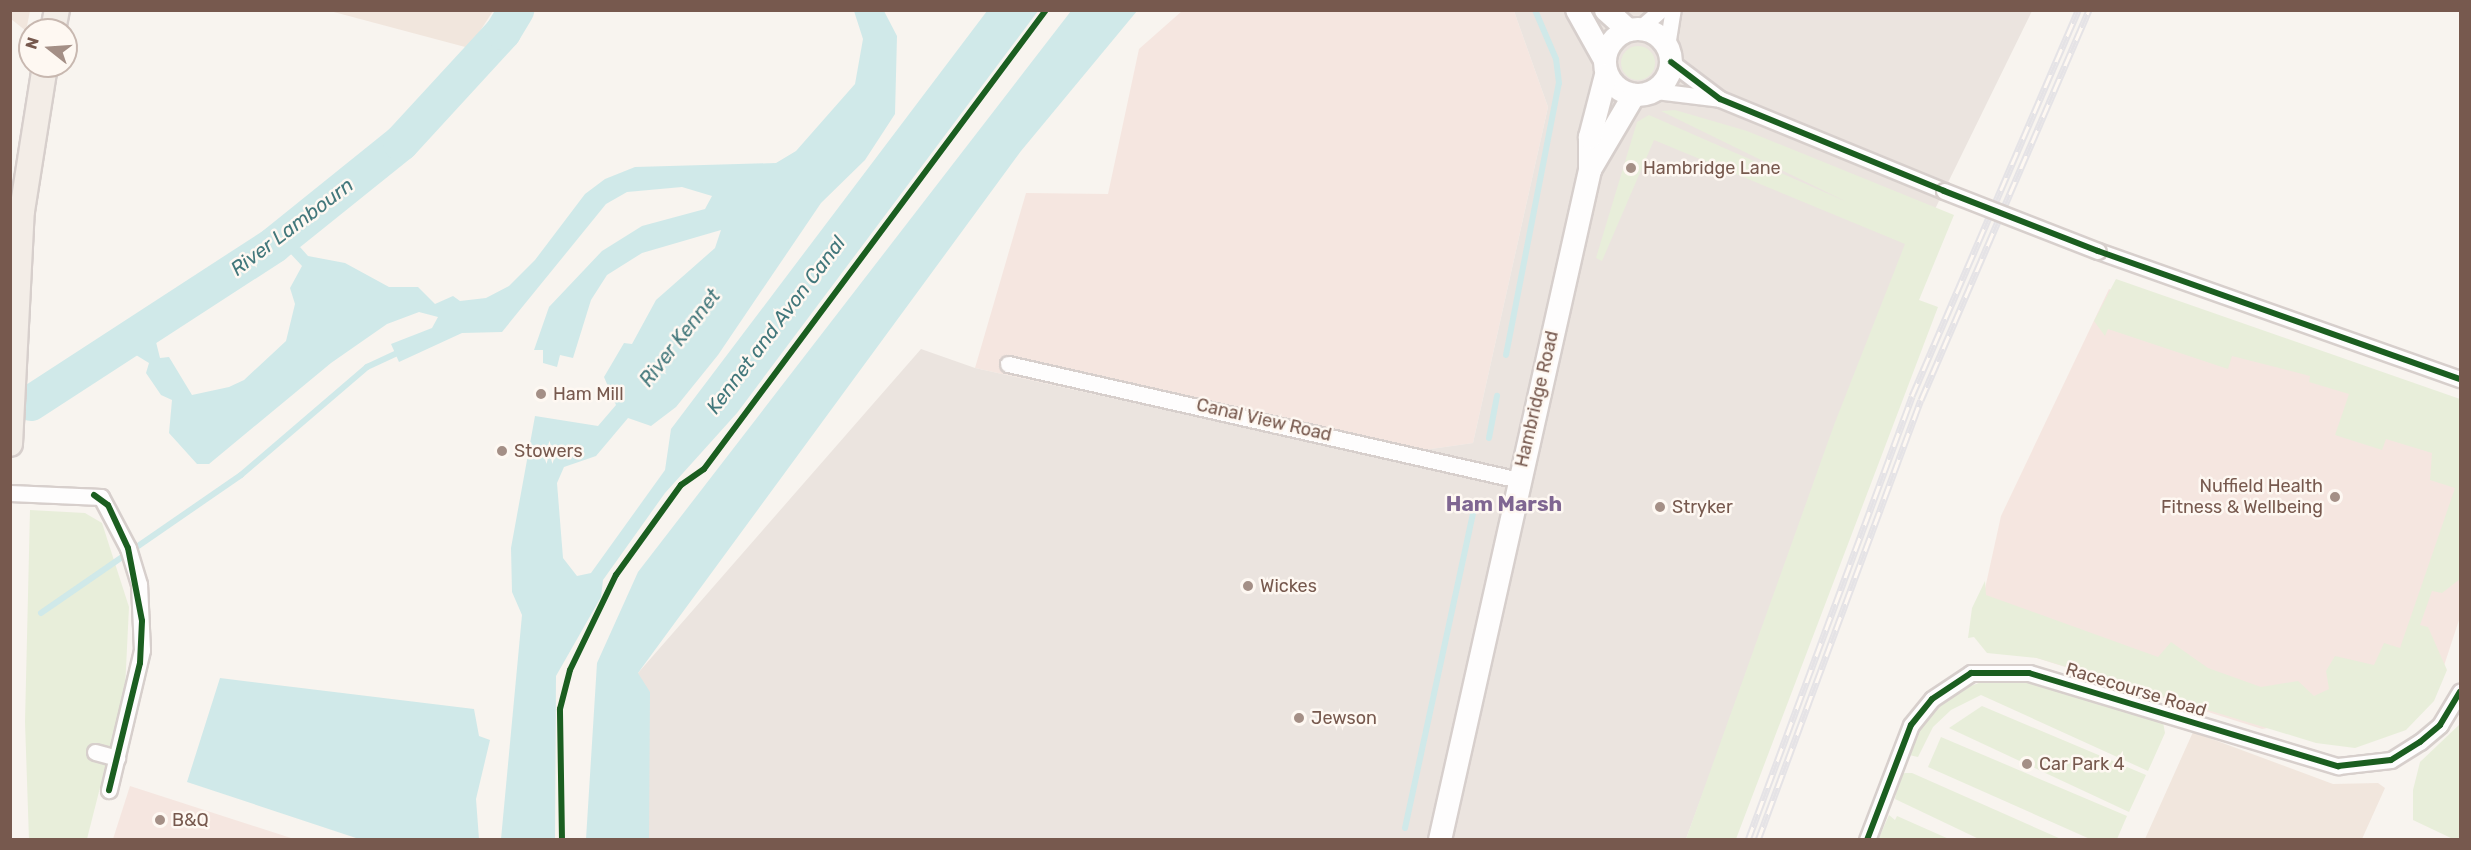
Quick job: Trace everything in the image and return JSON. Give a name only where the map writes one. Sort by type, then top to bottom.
[{"type":"main road","points":[[1577,10],[1620,90],[1645,93],[1669,54],[1606,10]]},
{"type":"main road","points":[[1606,67],[1615,39],[1634,29]]},
{"type":"main road","name":"Hambridge Road","points":[[1440,840],[1590,170],[1590,136],[1606,67]]},
{"type":"main road","points":[[10,444],[14,252],[43,78]]},
{"type":"main road","name":"Hambridge Road","points":[[1590,170],[1645,93]]},
{"type":"street","points":[[1634,29],[1661,10]]},
{"type":"street","points":[[1673,10],[1669,54],[1720,99]]},
{"type":"street","points":[[1645,93],[1720,99],[2098,251],[2460,379]]},
{"type":"street","name":"Canal View Road","points":[[1008,364],[1519,480]]},
{"type":"street","points":[[10,493],[101,497],[128,548],[133,567],[142,650],[109,790]]},
{"type":"street","name":"Racecourse Road","points":[[1867,840],[1911,725],[1932,699],[1971,674],[2029,673],[2338,766],[2391,760],[2420,742],[2440,725],[2460,692]]},
{"type":"street","points":[[95,752],[117,758]]},
{"type":"shaded area","points":[[11,10],[30,11],[29,18],[18,18],[18,25],[11,19]]},
{"type":"shaded area","points":[[330,11],[493,11],[469,48]]},
{"type":"shaded area","points":[[1182,11],[1514,11],[1548,107],[1473,443],[1403,453],[1398,461],[975,368],[1026,193],[1108,194],[1139,49]]},
{"type":"shaded area","points":[[1514,11],[2032,11],[1912,256],[1805,517],[1686,839],[643,839],[638,673],[921,349],[975,368],[1398,461],[1403,453],[1473,443],[1548,107]]},
{"type":"shaded area","points":[[2109,289],[2460,406],[2460,617],[2432,702],[2262,729],[2008,649],[1977,625],[2001,516]]},
{"type":"shaded area","points":[[2193,732],[2333,784],[2378,783],[2385,788],[2362,839],[2145,839]]},
{"type":"shaded area","points":[[130,786],[294,839],[113,839]]},
{"type":"green space","points":[[1638,46],[1650,51],[1655,63],[1650,75],[1638,80],[1626,75],[1621,63],[1626,51]]},
{"type":"green space","points":[[1675,110],[1747,131],[1954,215],[1919,300],[1938,307],[1736,839],[1686,839],[1834,425],[1905,244],[1654,140],[1602,261],[1596,258],[1637,122],[1649,115],[1847,202],[1661,111]]},
{"type":"green space","points":[[2116,279],[2460,399],[2460,579],[2442,593],[2432,591],[2420,625],[2428,627],[2447,670],[2434,701],[2406,730],[2355,748],[2316,743],[2037,658],[1987,653],[1974,637],[1968,638],[1972,608],[1985,581],[1986,595],[2158,657],[2171,642],[2208,668],[2261,687],[2298,681],[2314,696],[2329,689],[2326,671],[2335,656],[2374,665],[2384,643],[2400,648],[2455,488],[2430,480],[2432,453],[2386,439],[2382,450],[2335,435],[2349,394],[2309,382],[2310,376],[2232,356],[2228,369],[2108,329],[2105,336],[2094,321]]},
{"type":"green space","points":[[30,510],[85,513],[102,523],[129,607],[125,689],[87,839],[29,840],[25,722]]},
{"type":"green space","points":[[1987,680],[2029,681],[2163,722],[2165,733],[2148,771],[1981,695],[1951,710],[1933,727],[1918,757],[1909,755],[1917,730],[1933,709],[1957,691]]},
{"type":"green space","points":[[1982,706],[2146,775],[2129,812],[1949,728]]},
{"type":"green space","points":[[2460,724],[2460,839],[2453,839],[2413,820],[2413,790],[2420,762]]},
{"type":"green space","points":[[1941,737],[2127,816],[2117,839],[2090,839],[1928,767]]},
{"type":"green space","points":[[1912,773],[2061,839],[1979,839],[1895,799],[1899,775]]},
{"type":"green space","points":[[1889,815],[1895,820],[1897,816],[1949,839],[1878,840]]},
{"type":"water","points":[[854,11],[884,11],[897,36],[895,114],[865,160],[821,203],[718,355],[676,407],[651,426],[628,418],[596,456],[564,467],[557,483],[563,558],[577,576],[591,573],[665,470],[671,429],[987,11],[1038,11],[737,413],[665,493],[603,580],[601,597],[556,676],[555,839],[501,839],[522,615],[512,592],[511,548],[535,416],[598,426],[616,405],[604,377],[624,343],[632,344],[656,300],[715,248],[721,230],[642,253],[607,275],[591,300],[573,358],[560,355],[557,367],[543,363],[543,350],[534,350],[549,307],[602,251],[642,226],[705,209],[712,196],[682,187],[627,192],[606,204],[502,332],[462,333],[399,362],[391,344],[432,328],[438,317],[419,312],[387,324],[331,363],[209,464],[197,464],[169,433],[172,400],[161,395],[146,373],[149,363],[136,355],[156,342],[160,358],[169,357],[192,395],[229,387],[244,380],[286,341],[295,304],[290,288],[302,266],[289,252],[300,247],[308,256],[345,263],[389,287],[418,287],[435,304],[453,296],[460,301],[486,298],[509,286],[535,260],[585,194],[605,179],[635,167],[776,163],[796,151],[855,84],[863,39]]},
{"type":"water","points":[[1071,11],[1137,11],[1021,151],[638,673],[650,692],[649,839],[586,839],[597,663],[638,572]]},
{"type":"water","points":[[220,678],[474,709],[479,736],[490,740],[476,799],[479,839],[359,839],[187,782]]},
{"type":"waterway","name":"River Lambourn","points":[[31,403],[274,245],[401,143],[503,32],[516,10]]},
{"type":"waterway","points":[[1506,355],[1559,83],[1556,59],[1535,10]]},
{"type":"waterway","points":[[41,613],[241,475],[367,367],[401,351]]},
{"type":"waterway","points":[[1489,438],[1497,396]]},
{"type":"waterway","points":[[1405,828],[1474,509]]},
{"type":"railway","points":[[1748,840],[1912,396],[2078,10]]},
{"type":"railway","points":[[1758,840],[1921,400],[2089,10]]},
{"type":"cycle path","points":[[562,840],[560,709],[570,670],[616,575],[681,485],[704,469],[1046,10]]},
{"type":"cycle path","points":[[1671,62],[1720,99],[1944,191],[2098,251],[2460,379]]},
{"type":"cycle path","points":[[94,495],[108,505],[128,548],[142,621],[140,663],[109,790]]},
{"type":"cycle path","points":[[1867,840],[1911,725],[1932,699],[1971,673],[2029,673],[2338,766],[2391,760],[2420,742],[2440,725],[2460,692]]},
{"type":"place","name":"Hambridge Lane","points":[[1631,168]]},
{"type":"place","name":"Ham Mill","points":[[541,394]]},
{"type":"place","name":"Stowers","points":[[502,451]]},
{"type":"place","name":"Nuffield Health Fitness & Wellbeing","points":[[2335,497]]},
{"type":"place","name":"Stryker","points":[[1660,507]]},
{"type":"place","name":"Wickes","points":[[1248,586]]},
{"type":"place","name":"Jewson","points":[[1299,718]]},
{"type":"place","name":"Car Park 4","points":[[2027,764]]},
{"type":"place","name":"B&Q","points":[[160,820]]},
{"type":"district","name":"Ham Marsh","points":[[1504,504]]},
{"type":"water label","name":"Kennet and Avon Canal","points":[[776,325]]},
{"type":"water label","name":"River Kennet","points":[[680,338]]}]
